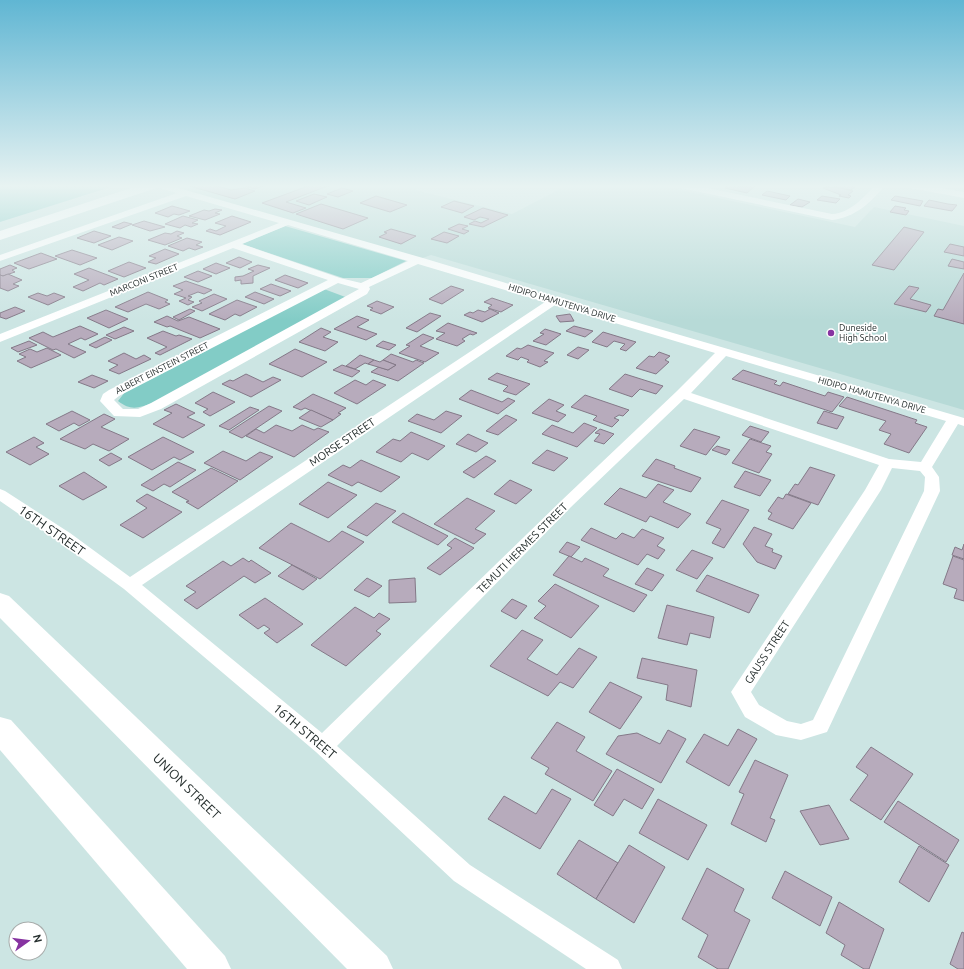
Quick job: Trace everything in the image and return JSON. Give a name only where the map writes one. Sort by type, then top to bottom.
[{"type":"main road","points":[[0,236],[17,230]]},
{"type":"main road","name":"UNION STREET","points":[[0,602],[374,969]]},
{"type":"main road","points":[[0,729],[212,969]]},
{"type":"street","points":[[0,258],[79,230]]},
{"type":"street","name":"MARCONI STREET","points":[[0,338],[267,230]]},
{"type":"street","name":"HIDIPO HAMUTENYA DRIVE","points":[[316,230],[555,300],[723,352],[959,420]]},
{"type":"street","points":[[232,244],[337,280],[362,286]]},
{"type":"street","name":"ALBERT EINSTEIN STREET","points":[[337,280],[114,392],[108,397],[107,401],[119,413],[140,413],[156,406],[363,292],[365,289],[362,286],[419,260]]},
{"type":"street","name":"MORSE STREET","points":[[130,584],[555,300]]},
{"type":"street","name":"TEMUTI HERMES STREET","points":[[323,746],[566,504],[682,394],[723,352]]},
{"type":"street","points":[[682,394],[887,463],[925,467],[959,420]]},
{"type":"street","name":"GAUSS STREET","points":[[887,463],[868,496],[741,692],[752,711],[783,729],[801,732],[820,726],[932,491],[932,477],[925,467]]},
{"type":"street","name":"16TH STREET","points":[[0,494],[130,584],[323,746],[462,873],[609,969]]},
{"type":"shaded area","points":[[275,230],[300,230],[406,261],[372,278],[343,278],[242,244]]},
{"type":"shaded area","name":"Duneside High School","points":[[312,230],[964,230],[964,410],[431,255],[414,261]]},
{"type":"shaded area","points":[[324,289],[348,298],[153,403],[135,408],[118,401],[125,392]]},
{"type":"building","points":[[231,230],[220,235],[206,231]]},
{"type":"building","points":[[395,230],[416,236],[401,244],[379,237],[387,233],[384,232]]},
{"type":"building","points":[[452,230],[469,231],[464,234]]},
{"type":"building","points":[[901,230],[917,230],[924,232],[894,270],[872,265]]},
{"type":"building","points":[[94,231],[111,236],[94,243],[77,238]]},
{"type":"building","points":[[177,231],[184,233],[177,236],[182,238],[165,245],[148,240],[165,233],[171,234]]},
{"type":"building","points":[[444,232],[459,236],[447,243],[431,239]]},
{"type":"building","points":[[119,237],[133,241],[112,250],[98,245]]},
{"type":"building","points":[[187,238],[202,242],[196,245],[203,247],[195,250],[189,248],[183,251],[168,246]]},
{"type":"building","points":[[950,244],[964,247],[964,256],[944,252]]},
{"type":"building","points":[[165,249],[179,254],[156,264],[148,262],[156,258],[149,256]]},
{"type":"building","points":[[72,250],[97,258],[80,265],[55,256]]},
{"type":"building","points":[[41,253],[57,259],[29,269],[14,263]]},
{"type":"building","points":[[239,257],[252,262],[240,268],[226,263]]},
{"type":"building","points":[[952,259],[964,262],[964,269],[948,266]]},
{"type":"building","points":[[129,262],[146,268],[124,277],[108,271]]},
{"type":"building","points":[[216,263],[230,268],[216,274],[203,269]]},
{"type":"building","points":[[10,265],[17,268],[12,270],[15,272],[3,276],[0,275],[0,269]]},
{"type":"building","points":[[258,265],[270,268],[253,276],[253,283],[241,284],[241,280],[235,281],[235,277],[243,276],[254,271],[248,269]]},
{"type":"building","points":[[89,268],[118,279],[104,285],[100,283],[83,291],[73,287],[89,280],[74,274]]},
{"type":"building","points":[[198,271],[212,276],[198,282],[184,277]]},
{"type":"building","points":[[964,273],[964,324],[934,316],[938,309],[943,310]]},
{"type":"building","points":[[8,274],[22,280],[13,284],[19,286],[8,291],[0,288],[0,275],[3,276]]},
{"type":"building","points":[[285,275],[308,283],[298,288],[275,280]]},
{"type":"building","points":[[186,281],[212,290],[204,294],[198,292],[188,296],[192,297],[188,300],[194,302],[188,305],[179,301],[186,298],[174,294],[183,290],[173,286]]},
{"type":"building","points":[[271,284],[291,291],[280,296],[260,289]]},
{"type":"building","points":[[451,286],[464,290],[442,304],[429,299]]},
{"type":"building","points":[[909,286],[919,288],[910,299],[931,305],[926,312],[894,304]]},
{"type":"building","points":[[148,292],[168,300],[165,302],[170,304],[159,309],[146,304],[128,312],[115,307]]},
{"type":"building","points":[[255,292],[274,299],[264,304],[245,297]]},
{"type":"building","points":[[38,293],[47,296],[54,293],[65,297],[48,305],[28,297]]},
{"type":"building","points":[[214,294],[227,299],[202,311],[192,307],[202,303],[199,301]]},
{"type":"building","points":[[492,298],[513,305],[501,312],[488,308],[492,305],[484,302]]},
{"type":"building","points":[[237,300],[257,307],[240,316],[235,314],[225,320],[209,314]]},
{"type":"building","points":[[377,301],[394,307],[381,314],[370,310],[373,308],[367,306]]},
{"type":"building","points":[[15,307],[25,311],[6,319],[0,317],[0,313]]},
{"type":"building","points":[[190,309],[195,311],[179,320],[173,317]]},
{"type":"building","points":[[490,309],[499,313],[482,322],[464,315],[478,310],[485,312]]},
{"type":"building","points":[[106,310],[128,319],[109,328],[87,318]]},
{"type":"building","points":[[430,313],[441,316],[417,332],[406,328]]},
{"type":"building","points":[[570,314],[574,321],[560,322],[556,316]]},
{"type":"building","points":[[167,316],[178,321],[189,317],[220,329],[200,338],[170,326],[167,327],[154,322]]},
{"type":"building","points":[[357,316],[369,320],[357,327],[377,334],[366,340],[334,329]]},
{"type":"building","points":[[448,323],[477,333],[473,335],[470,334],[462,339],[465,341],[457,346],[436,339],[445,333],[436,331]]},
{"type":"building","points":[[80,326],[98,334],[85,340],[81,338],[68,344],[86,352],[74,358],[56,349],[53,350],[29,338],[43,332],[53,337]]},
{"type":"building","points":[[574,326],[593,331],[585,337],[566,331]]},
{"type":"building","points":[[124,327],[134,331],[115,339],[106,335]]},
{"type":"building","points":[[321,328],[331,332],[323,337],[338,342],[325,351],[299,342]]},
{"type":"building","points":[[545,329],[561,334],[546,345],[533,341],[544,334],[540,333]]},
{"type":"building","points":[[163,331],[176,336],[179,335],[192,339],[160,355],[155,353],[167,347],[147,338]]},
{"type":"building","points":[[603,332],[636,342],[626,351],[620,349],[625,344],[614,341],[607,347],[592,342]]},
{"type":"building","points":[[423,334],[434,338],[420,346],[439,353],[425,362],[399,353],[410,346],[406,345]]},
{"type":"building","points":[[105,337],[112,340],[96,348],[89,345]]},
{"type":"building","points":[[29,341],[37,345],[18,352],[11,348]]},
{"type":"building","points":[[383,341],[396,345],[389,350],[376,346]]},
{"type":"building","points":[[528,345],[554,353],[544,361],[548,362],[540,367],[527,362],[529,360],[521,357],[518,360],[506,356],[517,348],[521,349]]},
{"type":"building","points":[[578,347],[589,350],[578,359],[567,355]]},
{"type":"building","points":[[47,348],[61,355],[31,368],[17,361],[26,357],[19,354],[30,349],[37,352]]},
{"type":"building","points":[[295,349],[327,362],[302,377],[269,364]]},
{"type":"building","points":[[659,352],[670,356],[665,360],[669,362],[656,374],[636,368],[649,356],[654,357]]},
{"type":"building","points":[[124,353],[136,359],[144,355],[151,359],[119,374],[109,370],[118,365],[108,361]]},
{"type":"building","points":[[391,354],[413,362],[416,360],[424,363],[398,381],[371,372],[379,367],[388,370],[396,365],[383,360]]},
{"type":"building","points":[[360,355],[374,360],[355,369],[346,366]]},
{"type":"building","points":[[374,360],[380,362],[383,360],[396,365],[388,370],[368,364]]},
{"type":"building","points":[[342,365],[360,371],[352,377],[333,370]]},
{"type":"building","points":[[743,370],[777,381],[774,384],[780,386],[783,382],[825,396],[828,392],[844,397],[832,412],[732,379]]},
{"type":"building","points":[[497,373],[530,384],[516,395],[503,391],[508,386],[488,379]]},
{"type":"building","points":[[246,374],[263,382],[273,377],[281,380],[251,397],[222,384],[230,380],[233,381]]},
{"type":"building","points":[[625,374],[663,386],[656,394],[640,389],[632,397],[609,389]]},
{"type":"building","points":[[92,375],[108,381],[94,388],[78,382]]},
{"type":"building","points":[[355,380],[366,385],[373,380],[386,385],[357,404],[334,393]]},
{"type":"building","points":[[471,390],[502,402],[508,398],[515,401],[498,414],[459,399]]},
{"type":"building","points":[[213,392],[235,402],[210,416],[203,412],[208,409],[195,403]]},
{"type":"building","points":[[313,394],[346,408],[338,413],[341,414],[333,420],[305,408],[301,410],[293,407]]},
{"type":"building","points":[[585,395],[629,410],[623,416],[619,415],[614,418],[619,420],[612,427],[593,420],[597,416],[571,407]]},
{"type":"building","points":[[847,397],[917,420],[915,423],[927,427],[909,453],[884,444],[891,434],[879,430],[886,421],[839,406]]},
{"type":"building","points":[[549,399],[564,405],[556,411],[566,415],[558,422],[532,413]]},
{"type":"building","points":[[176,404],[195,413],[187,417],[205,425],[183,438],[153,424],[172,413],[164,410]]},
{"type":"building","points":[[269,406],[282,411],[242,438],[229,432]]},
{"type":"building","points":[[250,407],[259,410],[229,430],[219,426]]},
{"type":"building","points":[[311,410],[333,420],[321,427],[299,418]]},
{"type":"building","points":[[72,411],[90,420],[79,426],[74,423],[59,431],[46,424]]},
{"type":"building","points":[[446,411],[462,416],[441,433],[408,421],[417,414],[434,420]]},
{"type":"building","points":[[824,411],[844,417],[837,429],[817,423]]},
{"type":"building","points":[[104,414],[115,419],[101,427],[129,439],[109,451],[93,444],[85,449],[60,439]]},
{"type":"building","points":[[506,415],[517,420],[498,435],[486,431]]},
{"type":"building","points":[[584,423],[597,428],[577,447],[542,434],[552,425],[573,433]]},
{"type":"building","points":[[276,425],[292,431],[302,425],[314,430],[318,428],[329,432],[294,457],[246,436],[256,429],[264,433]]},
{"type":"building","points":[[750,426],[769,432],[761,442],[742,435]]},
{"type":"building","points":[[600,429],[614,434],[604,444],[594,441],[600,434],[595,433]]},
{"type":"building","points":[[694,429],[720,437],[706,455],[680,446]]},
{"type":"building","points":[[411,432],[445,446],[428,460],[412,453],[401,462],[376,452],[393,439],[400,441]]},
{"type":"building","points":[[468,434],[488,443],[476,452],[456,444]]},
{"type":"building","points":[[34,437],[44,443],[36,447],[49,454],[30,465],[6,452]]},
{"type":"building","points":[[163,437],[194,452],[180,460],[174,457],[152,470],[128,457]]},
{"type":"building","points":[[750,439],[771,446],[766,452],[772,454],[759,473],[732,463]]},
{"type":"building","points":[[717,446],[730,450],[726,455],[712,450]]},
{"type":"building","points":[[547,450],[568,458],[554,471],[532,463]]},
{"type":"building","points":[[223,451],[246,461],[260,452],[273,457],[240,480],[204,463]]},
{"type":"building","points":[[111,453],[122,459],[109,466],[99,460]]},
{"type":"building","points":[[486,456],[496,461],[474,478],[463,472]]},
{"type":"building","points":[[656,459],[675,466],[674,468],[701,478],[691,492],[642,476]]},
{"type":"building","points":[[361,460],[400,477],[381,492],[358,482],[352,486],[328,475],[343,465],[350,468]]},
{"type":"building","points":[[178,462],[196,470],[170,487],[164,484],[153,491],[141,485]]},
{"type":"building","points":[[810,467],[835,475],[818,505],[788,494],[795,484],[798,485]]},
{"type":"building","points":[[211,468],[238,481],[198,509],[186,502],[189,501],[172,492]]},
{"type":"building","points":[[745,471],[771,480],[760,496],[734,487]]},
{"type":"building","points":[[84,472],[107,487],[83,500],[59,486]]},
{"type":"building","points":[[510,480],[532,490],[516,504],[494,494]]},
{"type":"building","points":[[328,482],[357,495],[328,518],[299,504]]},
{"type":"building","points":[[658,484],[674,490],[663,502],[691,514],[678,528],[650,516],[646,522],[604,504],[620,488],[646,498]]},
{"type":"building","points":[[147,494],[182,512],[143,538],[120,525],[147,508],[136,501]]},
{"type":"building","points":[[786,494],[811,503],[793,529],[768,519],[772,513],[768,511],[778,497],[783,499]]},
{"type":"building","points":[[467,498],[495,511],[475,529],[486,534],[474,544],[434,524]]},
{"type":"building","points":[[722,500],[749,510],[724,548],[712,543],[721,529],[706,523]]},
{"type":"building","points":[[376,503],[396,511],[367,536],[347,527]]},
{"type":"building","points":[[403,513],[448,536],[438,545],[392,522]]},
{"type":"building","points":[[291,523],[329,542],[342,531],[364,542],[320,579],[259,548]]},
{"type":"building","points":[[754,527],[772,534],[765,546],[773,549],[772,552],[782,556],[775,569],[757,562],[743,544]]},
{"type":"building","points":[[591,528],[616,539],[622,533],[634,538],[642,529],[664,538],[657,546],[665,550],[658,559],[647,554],[638,565],[581,540]]},
{"type":"building","points":[[455,538],[474,548],[440,575],[427,568],[452,548],[447,545]]},
{"type":"building","points":[[567,542],[580,547],[571,557],[559,552]]},
{"type":"building","points":[[964,544],[964,559],[952,555],[955,547],[962,550]]},
{"type":"building","points":[[692,550],[713,558],[697,579],[676,570]]},
{"type":"building","points":[[569,556],[582,562],[585,558],[609,569],[603,576],[647,595],[634,612],[553,575]]},
{"type":"building","points":[[953,556],[964,560],[964,601],[954,598],[957,589],[943,584]]},
{"type":"building","points":[[243,558],[249,562],[251,560],[271,573],[255,583],[244,576],[197,609],[184,600],[196,592],[186,586],[223,561],[231,566]]},
{"type":"building","points":[[292,565],[317,579],[303,590],[278,576]]},
{"type":"building","points":[[647,568],[664,575],[652,591],[635,584]]},
{"type":"building","points":[[707,575],[759,595],[749,613],[696,591]]},
{"type":"building","points":[[367,578],[382,586],[369,597],[354,590]]},
{"type":"building","points":[[415,578],[416,602],[389,603],[389,580]]},
{"type":"building","points":[[555,584],[599,606],[571,638],[534,618],[546,606],[538,601]]},
{"type":"building","points":[[265,598],[303,624],[277,643],[264,633],[270,629],[264,625],[258,629],[239,615]]},
{"type":"building","points":[[512,599],[527,606],[516,619],[501,611]]},
{"type":"building","points":[[667,605],[714,617],[710,638],[690,633],[687,645],[658,638]]},
{"type":"building","points":[[355,607],[374,618],[379,613],[390,619],[376,631],[381,634],[346,666],[311,645]]},
{"type":"building","points":[[522,630],[543,640],[527,659],[557,675],[579,648],[597,657],[573,688],[560,682],[548,696],[490,666]]},
{"type":"building","points":[[642,658],[697,670],[691,707],[666,700],[668,685],[637,678]]},
{"type":"building","points":[[610,682],[642,697],[620,729],[589,712]]},
{"type":"building","points":[[557,722],[585,737],[576,751],[612,771],[593,801],[545,774],[549,768],[531,758]]},
{"type":"building","points":[[738,729],[757,739],[729,786],[686,762],[704,734],[728,746]]},
{"type":"building","points":[[668,730],[686,739],[661,783],[606,754],[618,736],[637,733],[660,744]]},
{"type":"building","points":[[871,747],[913,774],[881,820],[850,800],[868,775],[856,767]]},
{"type":"building","points":[[755,760],[788,775],[770,818],[775,820],[766,842],[731,824],[744,794],[739,792]]},
{"type":"building","points":[[617,769],[654,789],[642,809],[624,799],[613,816],[594,805]]},
{"type":"building","points":[[552,789],[571,799],[540,849],[488,819],[504,796],[536,814]]},
{"type":"building","points":[[658,799],[707,825],[688,860],[639,833]]},
{"type":"building","points":[[898,801],[959,840],[946,862],[884,822]]},
{"type":"building","points":[[829,805],[849,839],[820,845],[800,811]]},
{"type":"building","points":[[579,840],[618,863],[596,899],[557,874]]},
{"type":"building","points":[[629,845],[665,867],[634,923],[596,899]]},
{"type":"building","points":[[919,846],[949,865],[929,902],[899,882]]},
{"type":"building","points":[[707,868],[744,889],[734,911],[750,920],[728,969],[718,969],[698,957],[708,935],[682,919]]},
{"type":"building","points":[[785,871],[832,897],[820,926],[772,898]]},
{"type":"building","points":[[839,902],[884,929],[869,969],[864,969],[841,955],[845,945],[826,933]]},
{"type":"building","points":[[962,932],[964,933],[964,969],[958,969],[950,964]]},
{"type":"place","name":"Duneside High School","points":[[831,333]]}]
